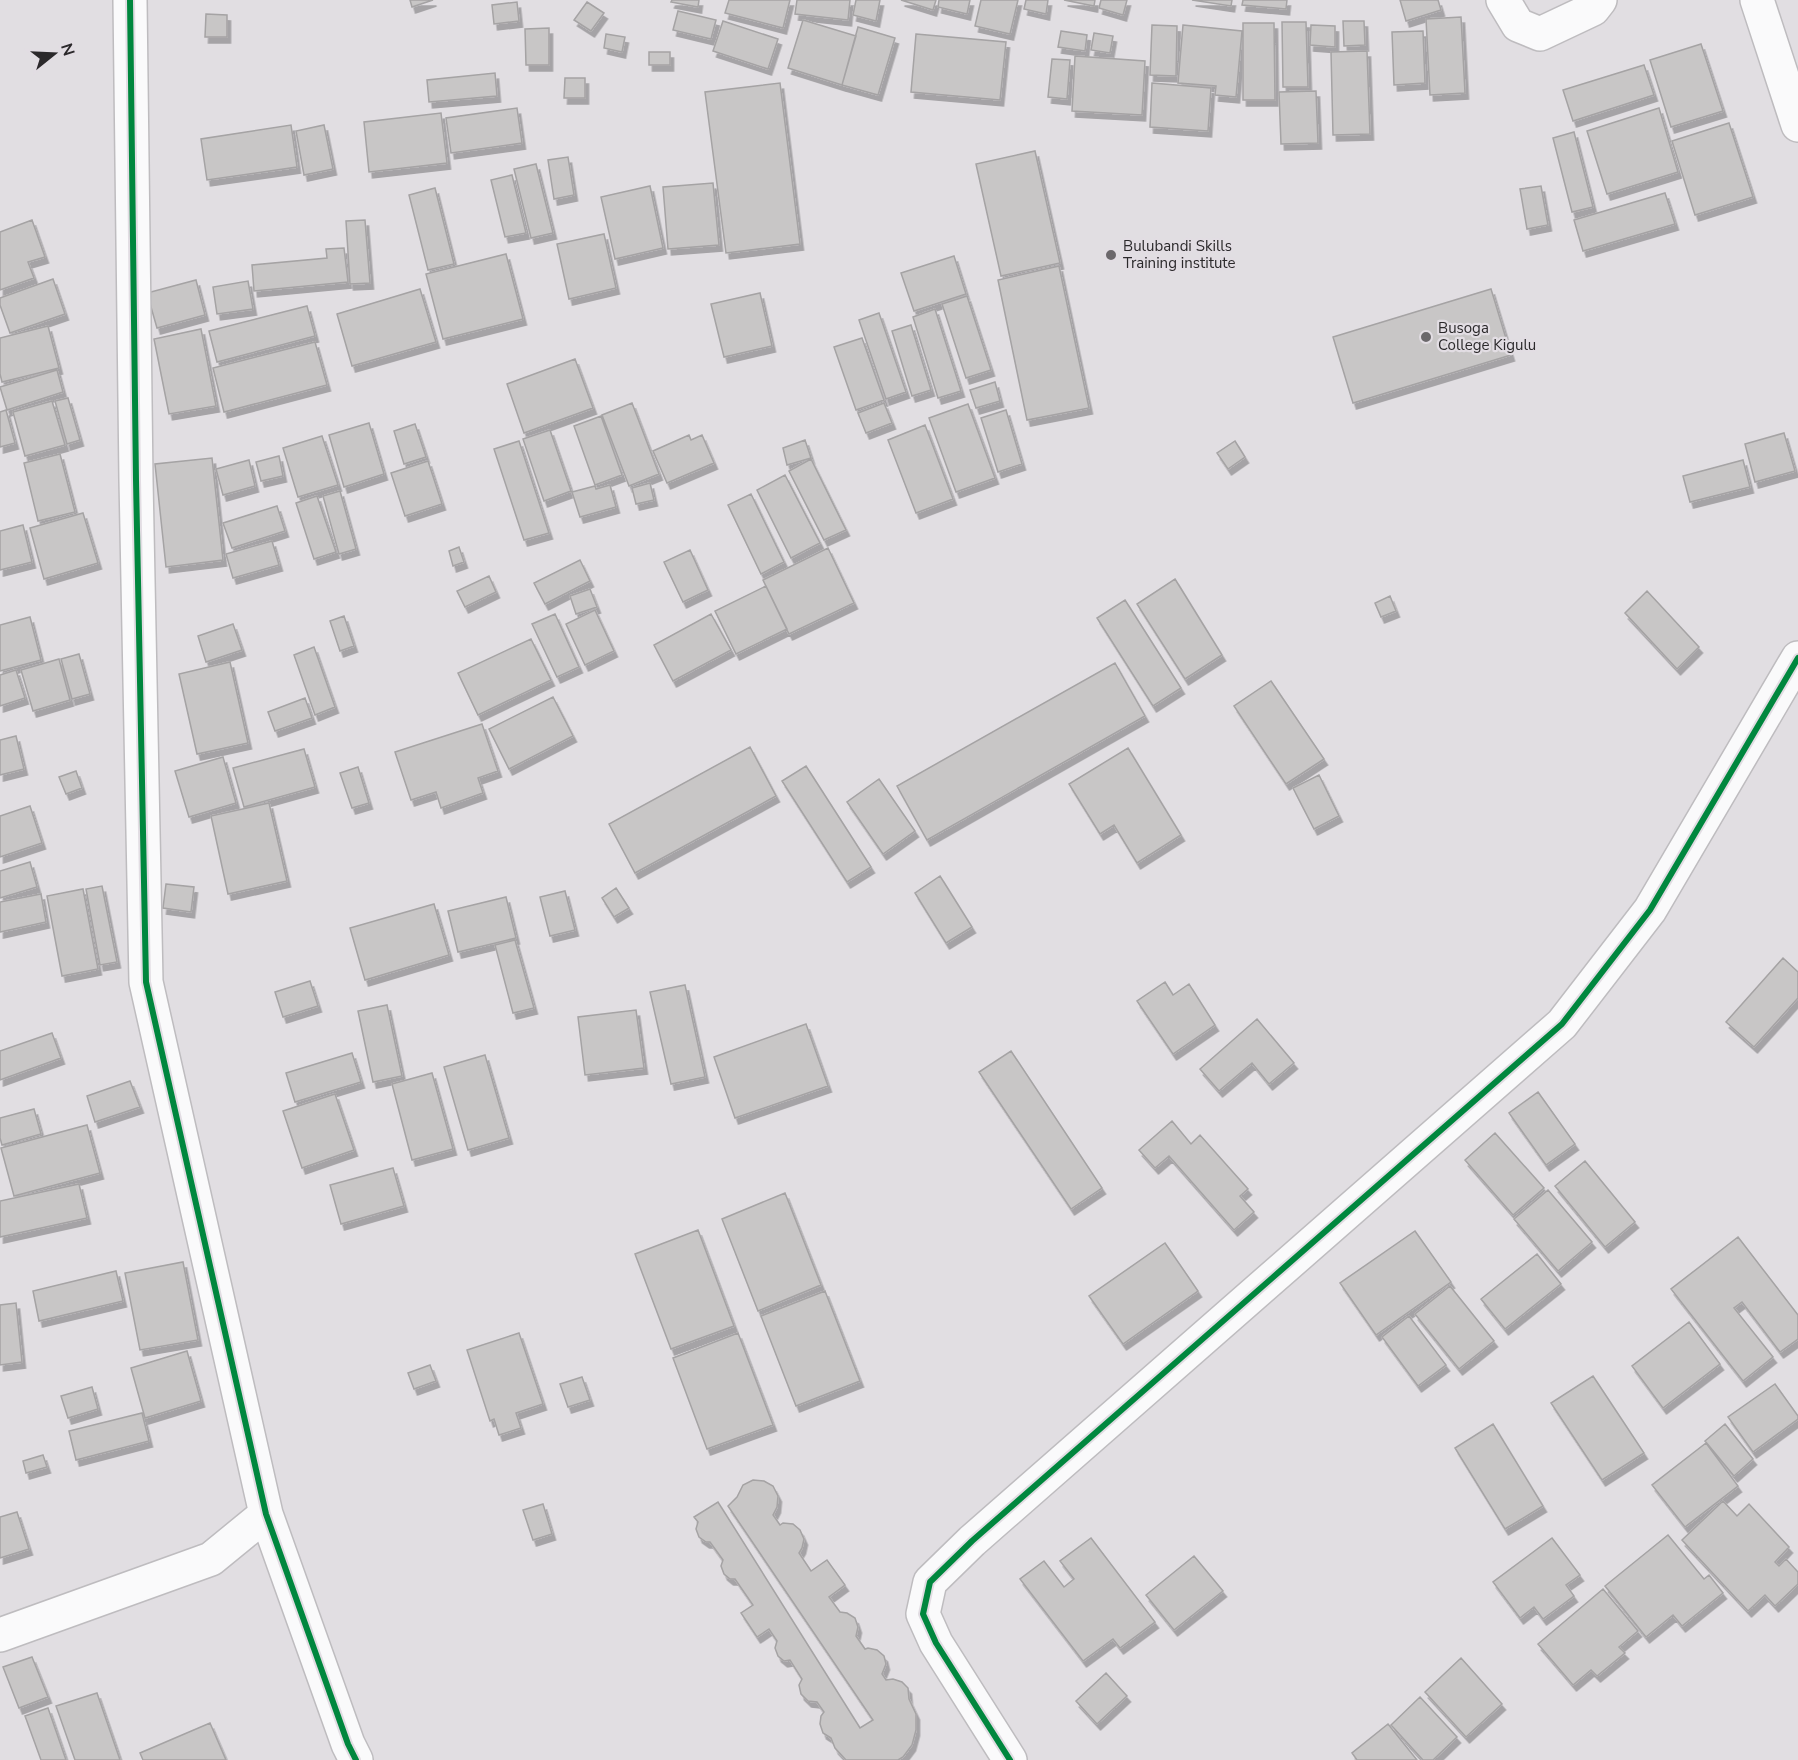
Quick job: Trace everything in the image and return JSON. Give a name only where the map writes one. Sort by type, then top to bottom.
[{"type":"street","points":[[130,0],[136,492],[146,982],[266,1514],[348,1744],[356,1760]]},
{"type":"street","points":[[1503,0],[1518,25],[1540,34],[1593,9],[1600,0]]},
{"type":"street","points":[[1757,0],[1798,125]]},
{"type":"street","points":[[1010,1760],[936,1643],[923,1614],[930,1582],[972,1541],[1562,1024],[1650,910],[1798,658]]},
{"type":"street","points":[[0,1635],[211,1559],[266,1514]]},
{"type":"building","points":[[410,0],[433,0],[412,7]]},
{"type":"building","points":[[672,0],[699,0],[698,7],[671,2]]},
{"type":"building","points":[[729,0],[790,0],[783,28],[725,13]]},
{"type":"building","points":[[797,0],[850,0],[848,20],[795,14]]},
{"type":"building","points":[[856,0],[880,0],[876,21],[853,15]]},
{"type":"building","points":[[901,0],[936,0],[933,10]]},
{"type":"building","points":[[939,0],[970,0],[967,14],[938,7]]},
{"type":"building","points":[[981,0],[1018,0],[1010,34],[975,26]]},
{"type":"building","points":[[1026,0],[1048,0],[1046,14],[1024,9]]},
{"type":"building","points":[[1064,0],[1095,0],[1094,6]]},
{"type":"building","points":[[1101,0],[1127,0],[1123,15],[1099,8]]},
{"type":"building","points":[[1192,0],[1232,0],[1231,6]]},
{"type":"building","points":[[1243,0],[1287,0],[1286,9],[1242,5]]},
{"type":"building","points":[[1400,0],[1438,0],[1441,10],[1406,21]]},
{"type":"building","points":[[517,2],[519,21],[494,24],[492,5]]},
{"type":"building","points":[[587,2],[604,13],[591,31],[574,20]]},
{"type":"building","points":[[678,11],[716,20],[711,39],[673,30]]},
{"type":"building","points":[[206,14],[227,15],[227,37],[205,37]]},
{"type":"building","points":[[1461,17],[1465,93],[1430,95],[1426,19]]},
{"type":"building","points":[[803,20],[856,36],[842,85],[788,68]]},
{"type":"building","points":[[723,21],[778,39],[768,69],[713,51]]},
{"type":"building","points":[[1343,21],[1364,21],[1365,45],[1344,46]]},
{"type":"building","points":[[1282,22],[1306,22],[1308,87],[1283,87]]},
{"type":"building","points":[[1243,23],[1274,23],[1275,100],[1243,100]]},
{"type":"building","points":[[1152,25],[1177,26],[1176,76],[1150,75]]},
{"type":"building","points":[[1183,25],[1242,31],[1236,97],[1215,95],[1216,86],[1178,83]]},
{"type":"building","points":[[1311,25],[1335,26],[1335,47],[1310,45]]},
{"type":"building","points":[[858,27],[895,38],[878,95],[842,85]]},
{"type":"building","points":[[549,28],[549,65],[526,65],[525,29]]},
{"type":"building","points":[[1061,31],[1087,35],[1085,51],[1058,47]]},
{"type":"building","points":[[1423,31],[1425,83],[1394,85],[1392,32]]},
{"type":"building","points":[[1094,33],[1113,36],[1110,53],[1091,50]]},
{"type":"building","points":[[606,34],[625,37],[622,52],[604,48]]},
{"type":"building","points":[[916,34],[1006,42],[1000,100],[911,92]]},
{"type":"building","points":[[1701,44],[1723,111],[1671,127],[1650,60]]},
{"type":"building","points":[[1367,51],[1370,134],[1333,135],[1331,52]]},
{"type":"building","points":[[649,52],[670,52],[670,65],[649,65]]},
{"type":"building","points":[[1075,56],[1145,61],[1142,115],[1072,111]]},
{"type":"building","points":[[1052,59],[1070,60],[1067,99],[1048,97]]},
{"type":"building","points":[[1644,65],[1654,95],[1573,121],[1563,90]]},
{"type":"building","points":[[495,73],[497,96],[429,102],[427,80]]},
{"type":"building","points":[[565,78],[585,78],[585,98],[564,98]]},
{"type":"building","points":[[780,83],[800,244],[726,253],[705,92]]},
{"type":"building","points":[[1152,83],[1211,88],[1208,131],[1150,127]]},
{"type":"building","points":[[1316,91],[1318,143],[1281,144],[1279,92]]},
{"type":"building","points":[[517,108],[522,143],[451,153],[446,118]]},
{"type":"building","points":[[1659,108],[1678,172],[1607,194],[1587,131]]},
{"type":"building","points":[[441,113],[447,163],[369,172],[364,122]]},
{"type":"building","points":[[1729,123],[1753,197],[1695,215],[1672,141]]},
{"type":"building","points":[[291,125],[297,167],[207,180],[201,139]]},
{"type":"building","points":[[324,125],[333,169],[304,175],[296,131]]},
{"type":"building","points":[[1574,132],[1593,207],[1572,212],[1553,138]]},
{"type":"building","points":[[1035,151],[1060,263],[1001,276],[976,164]]},
{"type":"building","points":[[568,157],[574,195],[554,199],[548,160]]},
{"type":"building","points":[[536,164],[553,233],[531,238],[514,169]]},
{"type":"building","points":[[512,175],[526,233],[505,237],[491,180]]},
{"type":"building","points":[[713,183],[719,245],[668,249],[663,187]]},
{"type":"building","points":[[650,186],[663,248],[615,259],[601,197]]},
{"type":"building","points":[[1541,186],[1548,225],[1527,229],[1520,189]]},
{"type":"building","points":[[435,188],[454,264],[428,270],[409,195]]},
{"type":"building","points":[[1665,193],[1675,224],[1583,251],[1574,220]]},
{"type":"building","points":[[32,220],[45,257],[28,262],[34,278],[0,290],[0,232]]},
{"type":"building","points":[[365,220],[370,283],[350,284],[346,221]]},
{"type":"building","points":[[604,234],[616,288],[569,299],[557,244]]},
{"type":"building","points":[[344,248],[348,282],[254,291],[252,265],[327,258],[326,249]]},
{"type":"building","points":[[506,254],[523,319],[443,339],[426,274]]},
{"type":"building","points":[[954,256],[966,294],[914,311],[901,273]]},
{"type":"building","points":[[1059,266],[1089,408],[1027,420],[998,280]]},
{"type":"building","points":[[53,279],[65,314],[10,333],[0,305],[0,298]]},
{"type":"building","points":[[196,280],[205,315],[157,328],[147,293]]},
{"type":"building","points":[[248,281],[253,309],[217,314],[213,287]]},
{"type":"building","points":[[420,289],[436,342],[352,366],[337,314]]},
{"type":"building","points":[[1491,289],[1511,355],[1353,403],[1333,337]]},
{"type":"building","points":[[760,293],[772,346],[724,357],[711,304]]},
{"type":"building","points":[[967,296],[991,370],[966,378],[942,304]]},
{"type":"building","points":[[307,306],[315,336],[217,362],[209,331]]},
{"type":"building","points":[[935,309],[961,391],[938,398],[913,317]]},
{"type":"building","points":[[879,313],[906,392],[886,399],[859,320]]},
{"type":"building","points":[[911,325],[931,390],[912,396],[892,331]]},
{"type":"building","points":[[48,326],[59,368],[2,382],[0,338]]},
{"type":"building","points":[[201,329],[216,406],[169,414],[154,339]]},
{"type":"building","points":[[862,338],[884,400],[856,410],[834,347]]},
{"type":"building","points":[[315,342],[327,385],[224,412],[213,368]]},
{"type":"building","points":[[575,359],[593,408],[524,433],[507,384]]},
{"type":"building","points":[[57,370],[63,392],[7,410],[0,387]]},
{"type":"building","points":[[995,382],[1000,401],[976,408],[970,390]]},
{"type":"building","points":[[68,398],[80,440],[67,444],[55,401]]},
{"type":"building","points":[[52,401],[65,445],[25,456],[13,412]]},
{"type":"building","points":[[632,403],[659,474],[629,486],[602,415]]},
{"type":"building","points":[[884,403],[892,423],[866,433],[858,413]]},
{"type":"building","points":[[968,404],[995,478],[956,492],[929,418]]},
{"type":"building","points":[[6,410],[15,443],[0,447],[0,412]]},
{"type":"building","points":[[1006,410],[1022,464],[998,472],[981,418]]},
{"type":"building","points":[[601,416],[622,475],[595,485],[574,426]]},
{"type":"building","points":[[369,423],[384,474],[344,487],[329,435]]},
{"type":"building","points":[[415,424],[426,457],[404,464],[394,431]]},
{"type":"building","points":[[925,425],[953,499],[916,513],[888,440]]},
{"type":"building","points":[[550,430],[571,491],[544,501],[523,439]]},
{"type":"building","points":[[1784,433],[1795,471],[1755,482],[1745,444]]},
{"type":"building","points":[[689,435],[691,440],[702,435],[714,463],[667,483],[653,451]]},
{"type":"building","points":[[322,436],[338,485],[298,497],[283,448]]},
{"type":"building","points":[[805,440],[811,458],[787,465],[783,448]]},
{"type":"building","points":[[519,441],[549,533],[524,540],[494,449]]},
{"type":"building","points":[[1235,441],[1245,457],[1228,469],[1217,453]]},
{"type":"building","points":[[60,454],[75,512],[38,521],[24,463]]},
{"type":"building","points":[[279,456],[283,476],[261,481],[256,462]]},
{"type":"building","points":[[212,458],[223,560],[166,567],[155,464]]},
{"type":"building","points":[[811,459],[846,530],[824,540],[789,471]]},
{"type":"building","points":[[249,460],[255,486],[223,495],[216,469]]},
{"type":"building","points":[[1743,460],[1750,487],[1690,502],[1683,476]]},
{"type":"building","points":[[428,461],[442,504],[405,516],[391,473]]},
{"type":"building","points":[[785,475],[820,543],[791,558],[757,490]]},
{"type":"building","points":[[650,483],[654,500],[636,504],[632,488]]},
{"type":"building","points":[[610,485],[616,507],[580,517],[572,492]]},
{"type":"building","points":[[340,491],[356,549],[339,554],[323,496]]},
{"type":"building","points":[[751,494],[784,562],[761,574],[728,505]]},
{"type":"building","points":[[317,496],[336,552],[314,559],[296,503]]},
{"type":"building","points":[[277,506],[285,531],[232,548],[223,523]]},
{"type":"building","points":[[83,513],[98,563],[44,579],[30,528]]},
{"type":"building","points":[[23,525],[32,562],[0,570],[0,531]]},
{"type":"building","points":[[272,541],[279,565],[233,578],[226,554]]},
{"type":"building","points":[[459,547],[464,562],[453,566],[449,551]]},
{"type":"building","points":[[828,548],[854,603],[789,634],[763,580]]},
{"type":"building","points":[[690,550],[708,590],[683,602],[664,562]]},
{"type":"building","points":[[580,560],[590,581],[545,604],[534,583]]},
{"type":"building","points":[[489,576],[496,592],[465,607],[457,591]]},
{"type":"building","points":[[1175,579],[1222,655],[1185,679],[1137,604]]},
{"type":"building","points":[[766,586],[787,629],[736,654],[715,611]]},
{"type":"building","points":[[590,589],[597,607],[576,614],[570,596]]},
{"type":"building","points":[[1647,591],[1699,647],[1677,669],[1625,613]]},
{"type":"building","points":[[1390,596],[1396,611],[1381,617],[1375,603]]},
{"type":"building","points":[[1125,600],[1181,688],[1153,706],[1097,618]]},
{"type":"building","points":[[595,610],[614,651],[585,665],[566,624]]},
{"type":"building","points":[[555,614],[579,667],[557,677],[532,624]]},
{"type":"building","points":[[711,614],[731,650],[673,681],[654,645]]},
{"type":"building","points":[[344,616],[354,646],[340,651],[330,621]]},
{"type":"building","points":[[30,617],[41,660],[0,671],[0,625]]},
{"type":"building","points":[[233,624],[242,650],[206,662],[198,636]]},
{"type":"building","points":[[531,639],[551,680],[478,715],[458,673]]},
{"type":"building","points":[[314,647],[335,707],[315,715],[294,655]]},
{"type":"building","points":[[79,654],[90,694],[72,699],[61,659]]},
{"type":"building","points":[[59,659],[70,700],[33,711],[21,670]]},
{"type":"building","points":[[230,662],[248,743],[197,754],[179,674]]},
{"type":"building","points":[[1115,663],[1145,716],[927,840],[897,786]]},
{"type":"building","points":[[16,670],[25,698],[0,706],[0,675]]},
{"type":"building","points":[[1271,681],[1324,759],[1286,784],[1234,706]]},
{"type":"building","points":[[553,697],[573,736],[509,769],[489,729]]},
{"type":"building","points":[[305,698],[312,718],[275,731],[268,712]]},
{"type":"building","points":[[482,724],[498,771],[478,778],[483,793],[441,808],[436,792],[411,800],[395,752]]},
{"type":"building","points":[[16,736],[24,769],[0,775],[0,740]]},
{"type":"building","points":[[750,747],[776,796],[635,873],[609,824]]},
{"type":"building","points":[[1128,748],[1181,835],[1137,863],[1114,825],[1100,834],[1069,784]]},
{"type":"building","points":[[304,749],[315,787],[244,807],[233,768]]},
{"type":"building","points":[[223,757],[236,803],[189,817],[175,771]]},
{"type":"building","points":[[806,766],[871,867],[847,882],[782,781]]},
{"type":"building","points":[[358,767],[369,803],[352,808],[340,773]]},
{"type":"building","points":[[76,771],[82,788],[66,794],[59,777]]},
{"type":"building","points":[[1319,775],[1339,816],[1314,829],[1293,788]]},
{"type":"building","points":[[879,779],[915,831],[883,854],[847,802]]},
{"type":"building","points":[[269,803],[287,881],[228,894],[211,816]]},
{"type":"building","points":[[30,806],[42,843],[0,857],[0,816]]},
{"type":"building","points":[[30,862],[37,887],[0,898],[0,871]]},
{"type":"building","points":[[940,876],[972,927],[946,943],[915,893]]},
{"type":"building","points":[[166,884],[194,887],[191,912],[163,908]]},
{"type":"building","points":[[102,886],[117,962],[100,965],[86,889]]},
{"type":"building","points":[[616,888],[629,908],[614,917],[602,898]]},
{"type":"building","points":[[83,889],[98,969],[62,976],[47,896]]},
{"type":"building","points":[[565,891],[575,930],[550,936],[540,897]]},
{"type":"building","points":[[41,894],[46,922],[0,932],[0,902]]},
{"type":"building","points":[[506,897],[516,938],[458,952],[448,911]]},
{"type":"building","points":[[434,904],[449,955],[365,980],[350,928]]},
{"type":"building","points":[[515,940],[534,1008],[513,1013],[495,945]]},
{"type":"building","points":[[1783,958],[1798,972],[1798,998],[1754,1047],[1726,1022]]},
{"type":"building","points":[[310,981],[318,1006],[283,1017],[275,992]]},
{"type":"building","points":[[1165,982],[1173,995],[1189,984],[1215,1025],[1173,1054],[1137,1001]]},
{"type":"building","points":[[685,985],[705,1077],[671,1084],[650,992]]},
{"type":"building","points":[[387,1005],[402,1076],[373,1082],[358,1011]]},
{"type":"building","points":[[636,1010],[644,1068],[585,1075],[578,1017]]},
{"type":"building","points":[[1257,1019],[1294,1063],[1269,1084],[1252,1063],[1219,1091],[1200,1069]]},
{"type":"building","points":[[806,1024],[828,1086],[735,1118],[714,1057]]},
{"type":"building","points":[[52,1033],[61,1058],[0,1080],[0,1051]]},
{"type":"building","points":[[1011,1051],[1102,1188],[1071,1209],[979,1072]]},
{"type":"building","points":[[352,1053],[361,1082],[295,1102],[286,1073]]},
{"type":"building","points":[[485,1055],[509,1138],[468,1150],[444,1067]]},
{"type":"building","points":[[432,1073],[453,1149],[412,1160],[392,1084]]},
{"type":"building","points":[[130,1081],[140,1107],[95,1122],[87,1096]]},
{"type":"building","points":[[1538,1092],[1575,1144],[1546,1165],[1509,1113]]},
{"type":"building","points":[[335,1094],[354,1150],[302,1168],[283,1111]]},
{"type":"building","points":[[34,1109],[41,1134],[2,1145],[0,1118]]},
{"type":"building","points":[[1172,1121],[1191,1144],[1200,1135],[1248,1189],[1240,1196],[1254,1212],[1234,1230],[1169,1156],[1155,1168],[1139,1150]]},
{"type":"building","points":[[87,1125],[100,1173],[14,1196],[1,1148]]},
{"type":"building","points":[[1495,1133],[1544,1188],[1513,1215],[1465,1160]]},
{"type":"building","points":[[1585,1161],[1635,1222],[1605,1247],[1555,1186]]},
{"type":"building","points":[[393,1168],[404,1206],[341,1224],[330,1185]]},
{"type":"building","points":[[79,1184],[87,1218],[0,1237],[0,1201]]},
{"type":"building","points":[[1548,1190],[1592,1242],[1558,1271],[1514,1219]]},
{"type":"building","points":[[785,1193],[821,1285],[758,1311],[722,1219]]},
{"type":"building","points":[[698,1230],[734,1326],[671,1349],[635,1254]]},
{"type":"building","points":[[1415,1231],[1451,1282],[1376,1335],[1340,1283]]},
{"type":"building","points":[[1738,1237],[1798,1315],[1798,1339],[1780,1352],[1742,1302],[1734,1308],[1773,1357],[1743,1381],[1671,1289]]},
{"type":"building","points":[[1165,1243],[1198,1291],[1123,1344],[1089,1296]]},
{"type":"building","points":[[1537,1254],[1561,1284],[1505,1329],[1481,1299]]},
{"type":"building","points":[[183,1262],[198,1340],[140,1350],[125,1273]]},
{"type":"building","points":[[116,1271],[123,1301],[39,1321],[33,1291]]},
{"type":"building","points":[[1450,1286],[1494,1341],[1459,1369],[1415,1314]]},
{"type":"building","points":[[825,1291],[860,1381],[796,1406],[761,1316]]},
{"type":"building","points":[[16,1303],[22,1362],[0,1365],[0,1305]]},
{"type":"building","points":[[1409,1316],[1446,1365],[1418,1386],[1382,1337]]},
{"type":"building","points":[[1689,1322],[1720,1364],[1663,1408],[1632,1366]]},
{"type":"building","points":[[519,1333],[543,1404],[516,1413],[521,1428],[499,1435],[494,1419],[490,1421],[467,1350]]},
{"type":"building","points":[[738,1333],[773,1425],[707,1449],[673,1358]]},
{"type":"building","points":[[187,1351],[201,1401],[145,1418],[131,1368]]},
{"type":"building","points":[[430,1365],[436,1381],[414,1389],[408,1373]]},
{"type":"building","points":[[1593,1376],[1644,1453],[1602,1480],[1551,1403]]},
{"type":"building","points":[[582,1377],[590,1400],[568,1407],[560,1384]]},
{"type":"building","points":[[1775,1384],[1798,1419],[1753,1452],[1728,1417]]},
{"type":"building","points":[[92,1387],[98,1409],[68,1418],[61,1396]]},
{"type":"building","points":[[142,1413],[149,1441],[76,1460],[69,1431]]},
{"type":"building","points":[[1493,1424],[1543,1506],[1505,1529],[1455,1448]]},
{"type":"building","points":[[1725,1424],[1753,1459],[1734,1476],[1705,1441]]},
{"type":"building","points":[[1706,1443],[1738,1486],[1685,1527],[1652,1485]]},
{"type":"building","points":[[43,1455],[47,1467],[26,1473],[23,1461]]},
{"type":"building","points":[[753,1480],[764,1481],[773,1486],[778,1496],[777,1507],[773,1515],[780,1525],[793,1524],[800,1530],[804,1539],[799,1553],[811,1571],[827,1560],[845,1585],[829,1597],[840,1612],[855,1618],[858,1627],[856,1636],[865,1649],[877,1650],[884,1656],[886,1664],[882,1674],[886,1680],[893,1679],[902,1682],[908,1688],[909,1699],[916,1714],[916,1730],[912,1745],[898,1760],[846,1760],[835,1748],[831,1738],[823,1733],[820,1724],[824,1712],[817,1702],[808,1701],[801,1694],[799,1685],[802,1679],[790,1660],[784,1661],[778,1656],[775,1648],[777,1641],[769,1629],[757,1637],[741,1613],[753,1605],[735,1579],[730,1579],[724,1574],[721,1566],[723,1560],[710,1542],[699,1537],[696,1529],[698,1522],[694,1517],[718,1502],[860,1728],[873,1720],[728,1506],[737,1497],[743,1485]]},
{"type":"building","points":[[1723,1501],[1737,1516],[1749,1504],[1789,1547],[1775,1562],[1779,1566],[1786,1559],[1798,1572],[1798,1584],[1775,1606],[1765,1595],[1748,1611],[1682,1540]]},
{"type":"building","points":[[543,1504],[552,1534],[533,1540],[523,1510]]},
{"type":"building","points":[[17,1512],[29,1549],[0,1558],[0,1517]]},
{"type":"building","points":[[1668,1535],[1704,1579],[1709,1575],[1723,1593],[1682,1626],[1673,1615],[1646,1637],[1605,1586]]},
{"type":"building","points":[[1091,1538],[1155,1622],[1120,1648],[1113,1639],[1083,1661],[1020,1579],[1044,1561],[1064,1587],[1074,1579],[1060,1561]]},
{"type":"building","points":[[1552,1538],[1580,1575],[1566,1585],[1574,1596],[1543,1619],[1534,1607],[1520,1618],[1493,1582]]},
{"type":"building","points":[[1194,1556],[1223,1591],[1174,1630],[1146,1595]]},
{"type":"building","points":[[1603,1589],[1638,1631],[1619,1647],[1625,1653],[1597,1676],[1591,1670],[1573,1685],[1538,1644]]},
{"type":"building","points":[[32,1657],[48,1697],[19,1708],[3,1667]]},
{"type":"building","points":[[1461,1658],[1502,1704],[1466,1737],[1425,1692]]},
{"type":"building","points":[[1106,1673],[1127,1696],[1097,1724],[1076,1701]]},
{"type":"building","points":[[97,1693],[120,1760],[75,1760],[56,1706]]},
{"type":"building","points":[[1420,1697],[1457,1737],[1433,1760],[1423,1760],[1391,1725]]},
{"type":"building","points":[[48,1708],[66,1760],[41,1760],[25,1716]]},
{"type":"building","points":[[210,1723],[226,1760],[143,1760],[140,1753]]},
{"type":"building","points":[[1388,1724],[1417,1760],[1357,1760],[1352,1753]]},
{"type":"cycle path","points":[[130,0],[136,480],[146,982],[266,1514],[348,1744],[356,1760]]},
{"type":"cycle path","points":[[1010,1760],[936,1643],[923,1614],[930,1582],[972,1541],[1562,1024],[1650,910],[1798,658]]},
{"type":"place","name":"Bulubandi Skills Training institute","points":[[1111,255]]},
{"type":"place","name":"Busoga College Kigulu","points":[[1426,337]]}]
